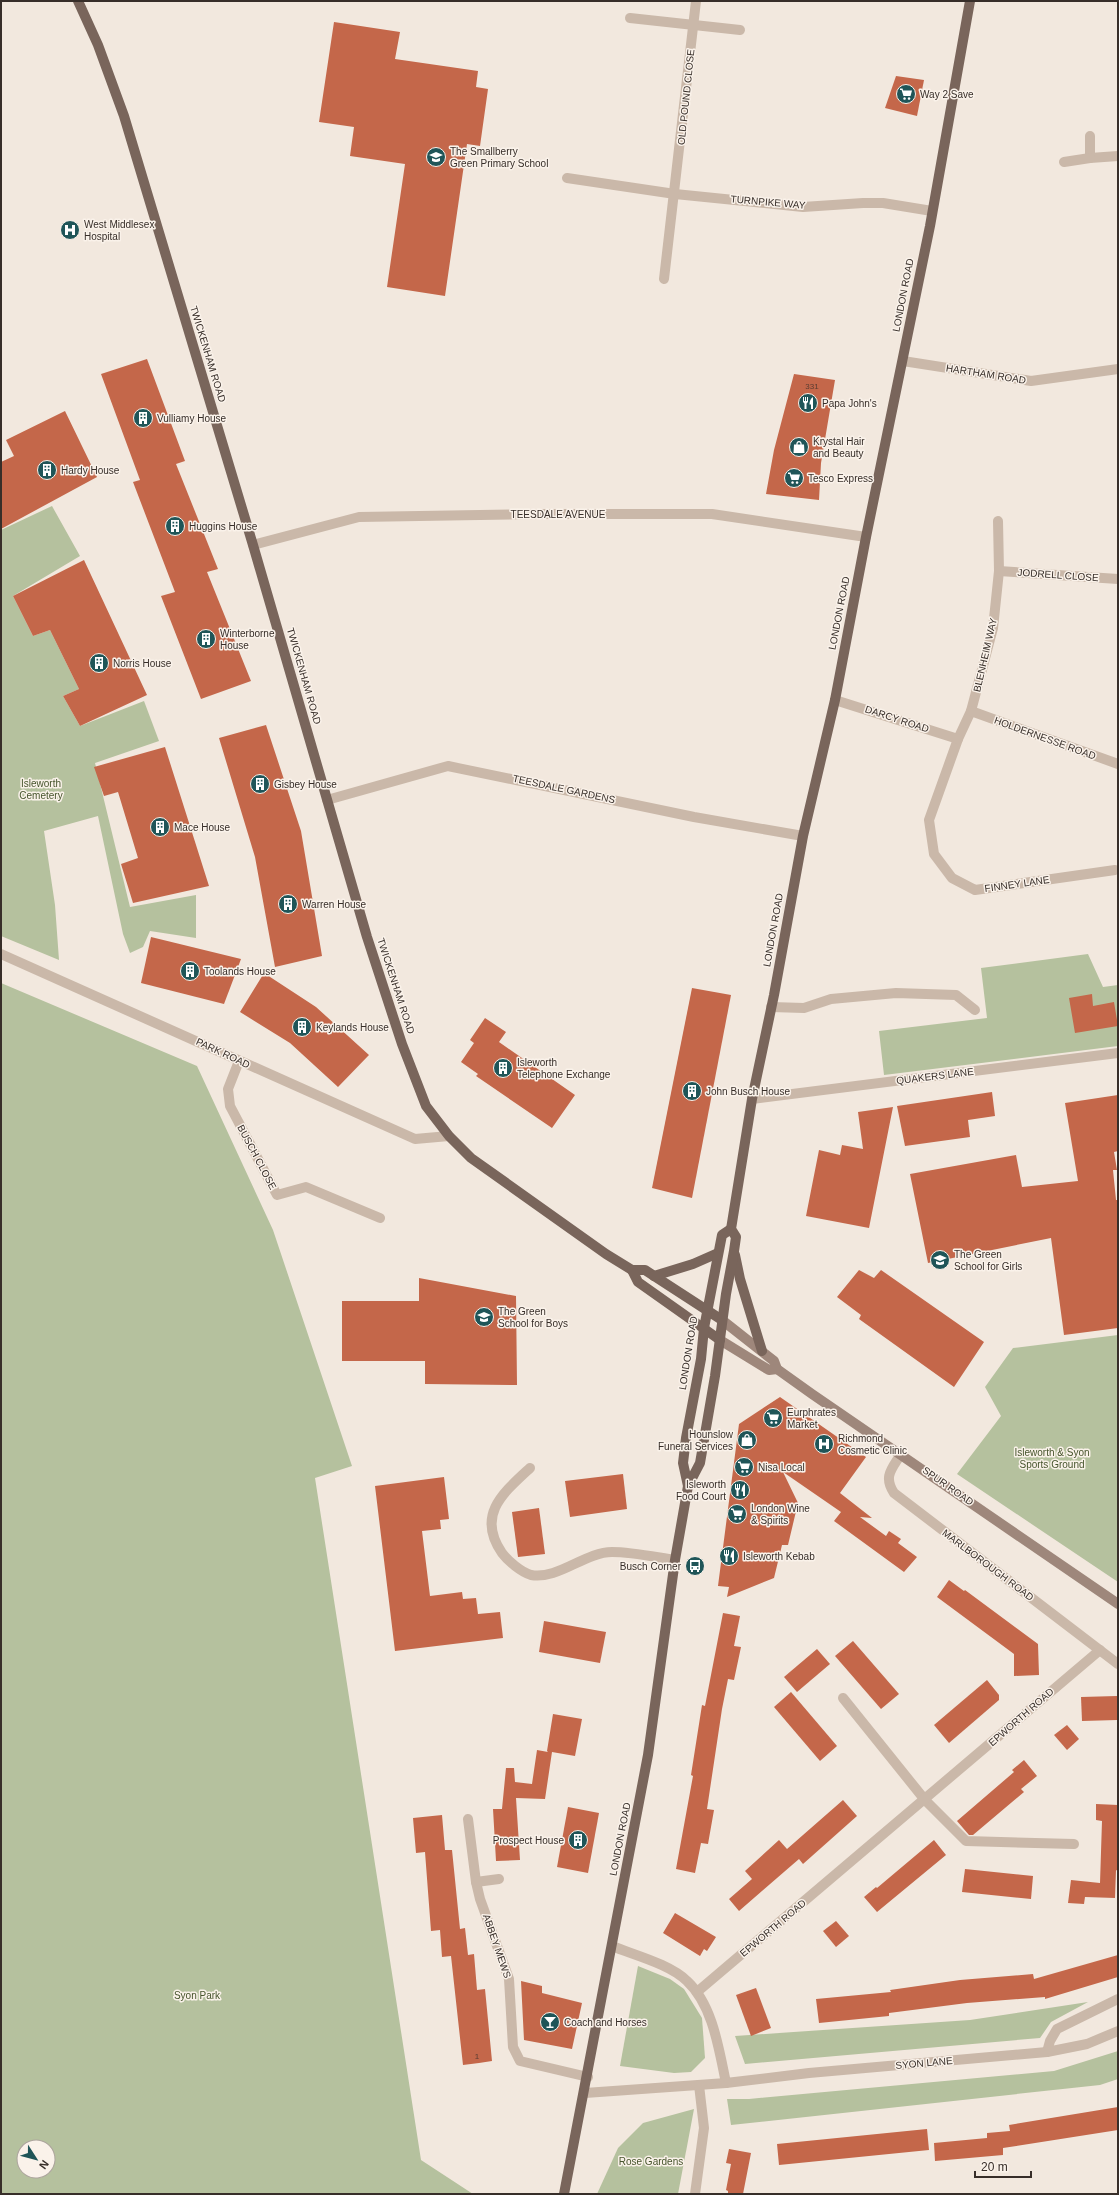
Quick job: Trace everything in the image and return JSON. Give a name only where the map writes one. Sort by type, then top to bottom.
[{"type":"main road","name":"TWICKENHAM ROAD","points":[[78,1],[98,45],[124,116],[253,544],[367,937],[402,1044],[426,1106],[448,1136],[471,1158],[632,1270],[638,1282],[720,1340]]},
{"type":"main road","name":"LONDON ROAD","points":[[564,2194],[588,2077],[648,1755],[675,1560],[688,1486],[700,1463],[736,1237],[731,1229],[752,1098],[771,1008],[803,836],[835,700],[866,537],[903,361],[970,1]]},
{"type":"main road","name":"LONDON ROAD","points":[[688,1486],[683,1463],[701,1359],[707,1310],[722,1235],[731,1229]]},
{"type":"main road","points":[[734,1251],[740,1279],[762,1351]]},
{"type":"main road","points":[[654,1276],[679,1269],[718,1253]]},
{"type":"main road","name":"TWICKENHAM ROAD","points":[[632,1270],[645,1270],[722,1320]]},
{"type":"main road","name":"SPUR ROAD","points":[[722,1320],[774,1361],[777,1368],[1118,1604]]},
{"type":"main road","name":"SPUR ROAD","points":[[720,1340],[769,1370],[777,1368]]},
{"type":"street","name":"OLD POUND CLOSE","points":[[675,194],[696,1]]},
{"type":"street","points":[[630,18],[740,30]]},
{"type":"street","points":[[1090,136],[1090,158]]},
{"type":"street","points":[[1064,162],[1118,156]]},
{"type":"street","name":"TURNPIKE WAY","points":[[567,178],[675,194],[803,207],[844,203],[883,203],[932,211]]},
{"type":"street","points":[[664,279],[675,194]]},
{"type":"street","name":"HARTHAM ROAD","points":[[903,361],[1031,381],[1118,369]]},
{"type":"street","name":"TEESDALE AVENUE","points":[[253,544],[359,517],[540,514],[712,514],[866,537]]},
{"type":"street","name":"BLENHEIM WAY","points":[[958,739],[971,711],[993,628],[999,571],[998,521]]},
{"type":"street","name":"JODRELL CLOSE","points":[[999,571],[1118,579]]},
{"type":"street","name":"DARCY ROAD","points":[[835,700],[958,739]]},
{"type":"street","name":"HOLDERNESSE ROAD","points":[[971,711],[1118,764]]},
{"type":"street","name":"FINNEY LANE","points":[[958,739],[929,820],[934,854],[952,878],[975,890],[1115,870]]},
{"type":"street","name":"TEESDALE GARDENS","points":[[327,800],[448,766],[694,817],[803,836]]},
{"type":"street","name":"PARK ROAD","points":[[1,954],[414,1139],[448,1136]]},
{"type":"street","points":[[771,1008],[804,1008],[831,999],[896,993],[956,995],[975,1010]]},
{"type":"street","name":"QUAKERS LANE","points":[[752,1098],[1118,1053]]},
{"type":"street","name":"BUSCH CLOSE","points":[[239,1061],[228,1088],[230,1106],[277,1195],[306,1187],[380,1218]]},
{"type":"street","name":"MARLBOROUGH ROAD","points":[[901,1454],[889,1474],[888,1484],[894,1493],[1118,1664]]},
{"type":"street","points":[[530,1468],[506,1491],[491,1516],[494,1540],[508,1561],[531,1574],[556,1572],[594,1555],[612,1552],[675,1560]]},
{"type":"street","name":"EPWORTH ROAD","points":[[697,1992],[1100,1650]]},
{"type":"street","points":[[843,1698],[925,1800],[966,1841],[1074,1844]]},
{"type":"street","name":"ABBEY MEWS","points":[[468,1819],[476,1882],[480,1899],[509,1979],[513,2047],[520,2060],[588,2077]]},
{"type":"street","points":[[476,1882],[499,1879]]},
{"type":"street","points":[[612,1946],[670,1969],[687,1980],[697,1992],[715,2035],[726,2083]]},
{"type":"street","points":[[1047,2052],[1050,2041],[1057,2028],[1118,1999]]},
{"type":"street","name":"SYON LANE","points":[[584,2093],[726,2083],[1047,2052],[1087,2044],[1118,2031]]},
{"type":"street","points":[[694,2194],[704,2128],[699,2085]]},
{"type":"green space","name":"Isleworth Cemetery","points":[[52,506],[80,556],[13,596],[33,636],[50,630],[79,689],[63,696],[80,726],[144,701],[159,741],[95,763],[130,907],[196,895],[196,938],[150,931],[143,947],[130,953],[123,934],[98,816],[44,831],[55,905],[59,960],[1,936],[1,530]]},
{"type":"green space","points":[[1088,954],[1103,987],[1118,985],[1118,1046],[884,1075],[879,1031],[987,1018],[981,968]]},
{"type":"green space","name":"Syon Park","points":[[1,983],[197,1066],[273,1230],[352,1466],[315,1478],[421,2160],[473,2194],[1,2194]]},
{"type":"green space","name":"Isleworth & Syon Sports Ground","points":[[1118,1335],[1118,1582],[957,1474],[1001,1416],[985,1387],[1013,1348]]},
{"type":"green space","points":[[638,1966],[670,1979],[684,1989],[702,2018],[705,2058],[691,2072],[674,2073],[620,2066]]},
{"type":"green space","points":[[1088,2002],[1051,2022],[1040,2038],[745,2064],[735,2036],[970,2020]]},
{"type":"green space","points":[[1118,2051],[1118,2079],[1100,2085],[731,2125],[727,2099],[749,2099],[1054,2071]]},
{"type":"green space","name":"Rose Gardens","points":[[694,2109],[678,2194],[597,2194],[618,2148],[643,2123]]},
{"type":"building","points":[[334,22],[400,32],[395,59],[478,71],[476,87],[488,89],[480,146],[467,144],[445,296],[387,287],[405,164],[350,156],[354,127],[319,122]]},
{"type":"building","name":"Way 2 Save","points":[[896,76],[924,80],[917,116],[885,108]]},
{"type":"building","points":[[147,359],[185,461],[176,464],[218,569],[207,572],[251,681],[201,699],[161,596],[175,592],[133,482],[140,480],[101,374]]},
{"type":"building","points":[[794,374],[835,380],[821,463],[819,500],[766,494],[774,450]]},
{"type":"building","name":"Hardy House","points":[[65,411],[97,477],[1,529],[1,462],[14,456],[6,440]]},
{"type":"building","name":"Norris House","points":[[84,560],[147,695],[80,726],[63,696],[79,689],[50,630],[33,636],[13,596]]},
{"type":"building","points":[[266,725],[301,831],[322,956],[275,967],[255,857],[219,738]]},
{"type":"building","name":"Mace House","points":[[165,747],[209,886],[133,903],[121,864],[138,858],[118,792],[104,796],[94,767]]},
{"type":"building","name":"Toolands House","points":[[151,937],[241,959],[224,1004],[141,983]]},
{"type":"building","name":"Keylands House","points":[[264,973],[316,1007],[369,1055],[338,1087],[290,1043],[240,1012]]},
{"type":"building","name":"John Busch House","points":[[692,988],[731,995],[692,1198],[652,1188]]},
{"type":"building","points":[[1092,994],[1093,1006],[1114,1002],[1118,1026],[1075,1033],[1069,998]]},
{"type":"building","name":"Isleworth Telephone Exchange","points":[[485,1018],[506,1032],[499,1042],[575,1095],[552,1128],[476,1076],[478,1074],[461,1062],[474,1043],[470,1040]]},
{"type":"building","points":[[992,1092],[995,1116],[968,1120],[970,1137],[905,1146],[897,1106]]},
{"type":"building","points":[[1118,1095],[1118,1151],[1114,1152],[1117,1170],[1113,1170],[1116,1200],[1118,1200],[1118,1328],[1064,1335],[1051,1238],[928,1263],[910,1174],[1016,1155],[1022,1187],[1078,1181],[1065,1103]]},
{"type":"building","points":[[893,1107],[869,1228],[806,1216],[819,1150],[840,1155],[842,1145],[863,1149],[858,1112]]},
{"type":"building","points":[[859,1270],[874,1278],[881,1270],[984,1342],[954,1387],[859,1319],[861,1315],[837,1297]]},
{"type":"building","points":[[419,1278],[516,1296],[517,1385],[425,1384],[425,1361],[342,1361],[342,1301],[419,1301]]},
{"type":"building","points":[[780,1397],[866,1457],[840,1493],[872,1518],[860,1517],[886,1536],[889,1531],[901,1539],[898,1543],[917,1557],[904,1572],[834,1521],[841,1512],[783,1472],[798,1503],[788,1545],[782,1545],[774,1578],[727,1597],[729,1587],[718,1586],[739,1424]]},
{"type":"building","points":[[623,1474],[627,1509],[570,1517],[565,1481]]},
{"type":"building","points":[[444,1477],[449,1519],[440,1520],[441,1529],[422,1531],[430,1596],[462,1592],[463,1599],[476,1598],[478,1614],[500,1612],[503,1638],[395,1651],[375,1486]]},
{"type":"building","points":[[539,1508],[545,1554],[518,1557],[512,1512]]},
{"type":"building","points":[[949,1580],[964,1591],[965,1590],[1038,1644],[1039,1675],[1014,1676],[1014,1654],[937,1597]]},
{"type":"building","points":[[723,1613],[740,1616],[734,1646],[741,1647],[734,1680],[728,1679],[722,1709],[707,1809],[714,1810],[708,1844],[701,1843],[695,1873],[676,1869],[693,1776],[691,1775],[702,1705],[705,1706]]},
{"type":"building","points":[[544,1621],[606,1632],[600,1663],[539,1652]]},
{"type":"building","points":[[853,1641],[899,1694],[881,1709],[835,1656]]},
{"type":"building","points":[[817,1649],[830,1664],[797,1692],[784,1677]]},
{"type":"building","points":[[987,1680],[999,1695],[999,1700],[949,1743],[934,1725]]},
{"type":"building","points":[[791,1692],[837,1746],[820,1761],[774,1707]]},
{"type":"building","points":[[1117,1696],[1117,1720],[1082,1721],[1081,1697]]},
{"type":"building","points":[[553,1714],[582,1719],[575,1756],[552,1752],[545,1799],[516,1798],[520,1860],[496,1861],[493,1809],[502,1809],[506,1768],[514,1768],[515,1782],[532,1784],[537,1750],[548,1752]]},
{"type":"building","points":[[1067,1725],[1079,1739],[1067,1750],[1054,1735]]},
{"type":"building","points":[[1024,1760],[1037,1776],[1021,1789],[1024,1792],[973,1835],[969,1835],[957,1821],[1014,1772],[1012,1770]]},
{"type":"building","points":[[843,1800],[857,1816],[803,1864],[799,1859],[739,1911],[729,1899],[752,1879],[745,1871],[779,1840],[787,1849]]},
{"type":"building","points":[[1096,1804],[1118,1805],[1118,1871],[1116,1870],[1115,1898],[1085,1897],[1084,1904],[1068,1903],[1071,1880],[1100,1883],[1102,1821],[1096,1820]]},
{"type":"building","name":"Prospect House","points":[[568,1807],[599,1813],[588,1873],[557,1867]]},
{"type":"building","points":[[442,1815],[445,1850],[452,1850],[460,1929],[465,1928],[468,1955],[474,1954],[477,1990],[485,1989],[492,2061],[463,2065],[451,1956],[442,1957],[440,1930],[431,1931],[425,1852],[416,1853],[413,1818]]},
{"type":"building","points":[[934,1840],[946,1855],[877,1912],[864,1897],[876,1887],[877,1888]]},
{"type":"building","points":[[965,1869],[1033,1876],[1031,1899],[962,1892]]},
{"type":"building","points":[[675,1913],[716,1937],[707,1951],[704,1949],[700,1956],[663,1933]]},
{"type":"building","points":[[836,1921],[849,1936],[836,1947],[823,1931]]},
{"type":"building","points":[[1118,1955],[1118,1977],[1045,1999],[1045,1997],[967,2003],[889,2013],[889,2016],[819,2023],[816,1999],[891,1992],[890,1990],[960,1980],[1033,1974],[1034,1979]]},
{"type":"building","name":"Coach and Horses","points":[[521,1981],[542,1986],[542,1993],[582,2003],[572,2049],[524,2040]]},
{"type":"building","points":[[756,1988],[771,2028],[751,2036],[736,1995]]},
{"type":"building","points":[[1118,2107],[1118,2130],[1003,2148],[1003,2155],[935,2161],[934,2143],[987,2138],[987,2133],[1010,2131],[1009,2125]]},
{"type":"building","points":[[927,2129],[929,2150],[779,2165],[777,2144]]},
{"type":"building","points":[[729,2149],[751,2153],[743,2194],[728,2194],[728,2191],[726,2190],[731,2164],[726,2163]]},
{"type":"place","name":"Way 2 Save","points":[[906,94]]},
{"type":"place","name":"The Smallberry Green Primary School","points":[[436,157]]},
{"type":"place","name":"West Middlesex Hospital","points":[[70,230]]},
{"type":"place","name":"Papa John's","points":[[808,403]]},
{"type":"place","name":"Vulliamy House","points":[[143,418]]},
{"type":"place","name":"Krystal Hair and Beauty","points":[[799,447]]},
{"type":"place","name":"Hardy House","points":[[47,470]]},
{"type":"place","name":"Tesco Express","points":[[794,478]]},
{"type":"place","name":"Huggins House","points":[[175,526]]},
{"type":"place","name":"Winterborne House","points":[[206,639]]},
{"type":"place","name":"Norris House","points":[[99,663]]},
{"type":"place","name":"Gisbey House","points":[[260,784]]},
{"type":"place","name":"Mace House","points":[[160,827]]},
{"type":"place","name":"Warren House","points":[[288,904]]},
{"type":"place","name":"Toolands House","points":[[190,971]]},
{"type":"place","name":"Keylands House","points":[[302,1027]]},
{"type":"place","name":"Isleworth Telephone Exchange","points":[[503,1068]]},
{"type":"place","name":"John Busch House","points":[[692,1091]]},
{"type":"place","name":"The Green School for Girls","points":[[940,1260]]},
{"type":"place","name":"The Green School for Boys","points":[[484,1317]]},
{"type":"place","name":"Eurphrates Market","points":[[773,1418]]},
{"type":"place","name":"Hounslow Funeral Services","points":[[747,1440]]},
{"type":"place","name":"Richmond Cosmetic Clinic","points":[[824,1444]]},
{"type":"place","name":"Nisa Local","points":[[744,1467]]},
{"type":"place","name":"Isleworth Food Court","points":[[740,1490]]},
{"type":"place","name":"London Wine & Spirits","points":[[737,1514]]},
{"type":"place","name":"Isleworth Kebab","points":[[729,1556]]},
{"type":"place","name":"Busch Corner","points":[[695,1566]]},
{"type":"place","name":"Prospect House","points":[[578,1840]]},
{"type":"place","name":"Coach and Horses","points":[[550,2022]]}]
